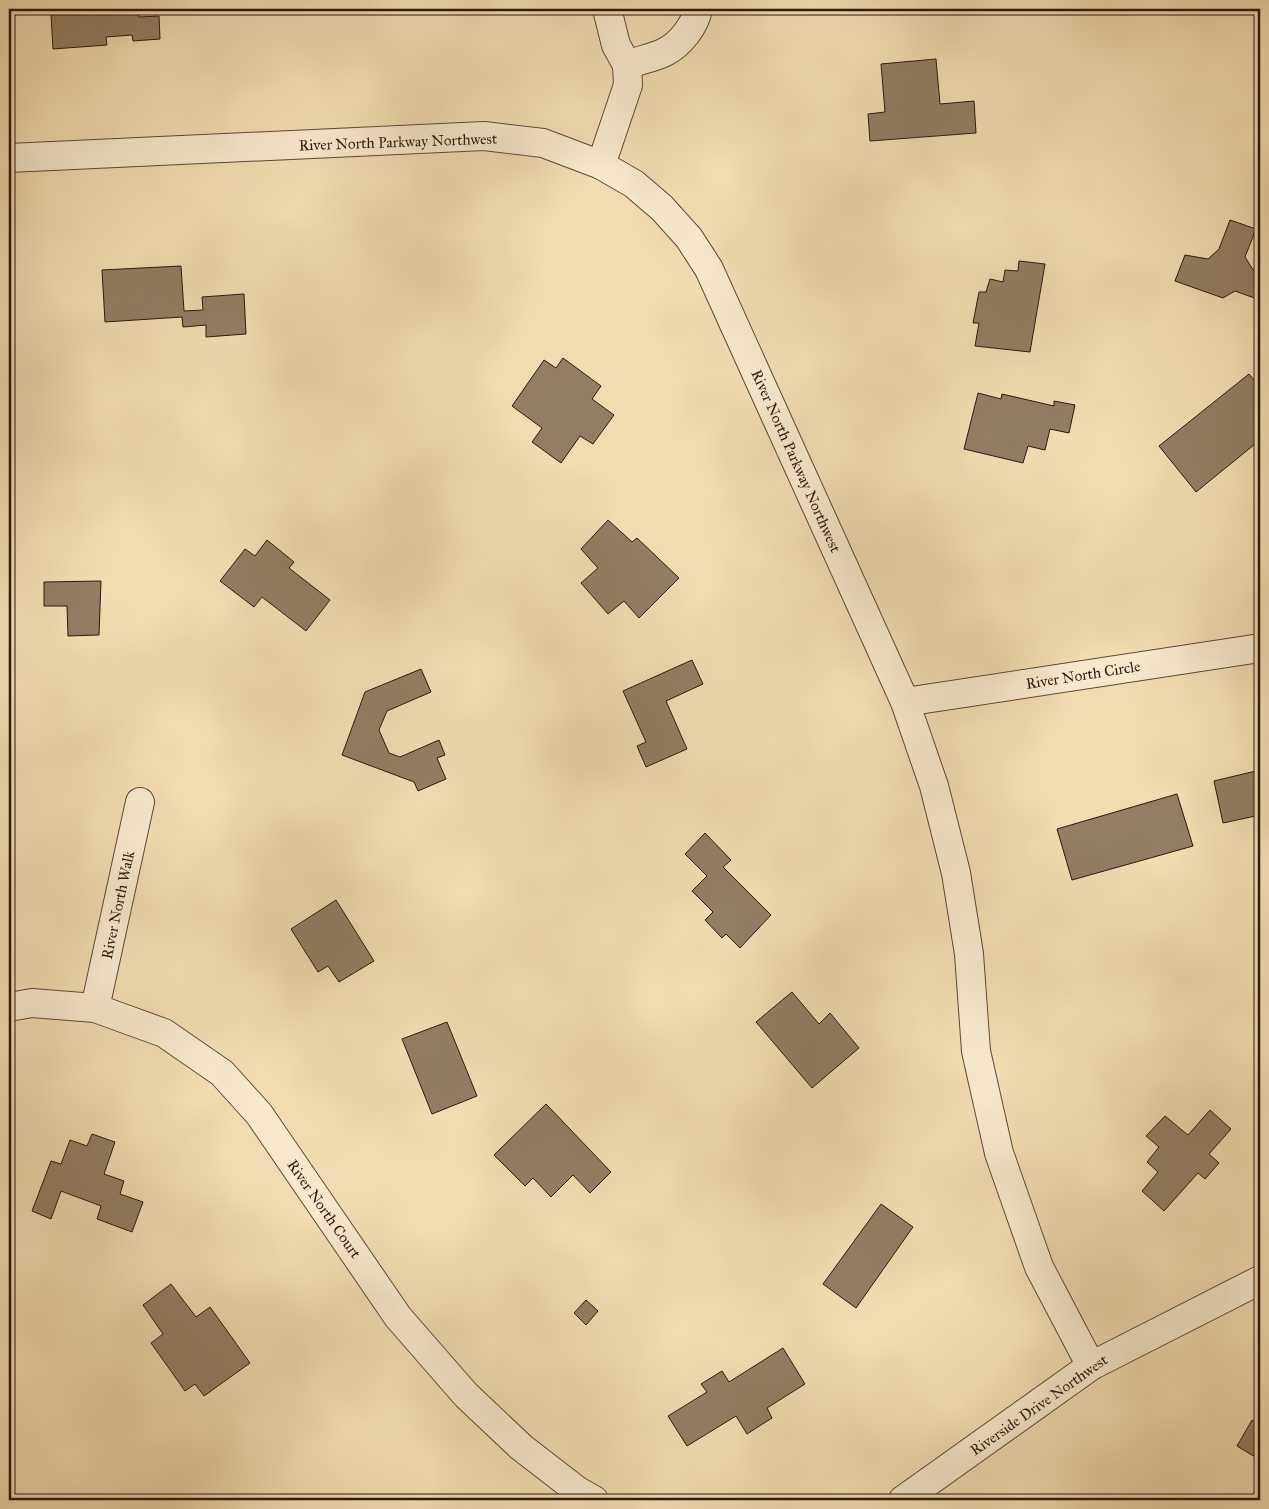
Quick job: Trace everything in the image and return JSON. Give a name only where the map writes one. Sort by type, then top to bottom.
[{"type":"street","points":[[601,165],[628,85],[627,65],[616,46],[607,9]]},
{"type":"street","points":[[627,65],[666,52],[680,41],[697,17],[698,9]]},
{"type":"street","name":"River North Parkway Northwest","points":[[9,158],[484,136],[543,143],[601,165],[634,184],[662,208],[689,238],[710,269],[905,702],[934,786],[956,873],[969,954],[976,1051],[999,1153],[1039,1267],[1091,1366]]},
{"type":"street","name":"River North Circle","points":[[905,702],[1260,648]]},
{"type":"street","name":"River North Walk","points":[[95,1008],[140,802]]},
{"type":"street","name":"River North Court","points":[[9,1006],[32,1003],[95,1008],[164,1033],[222,1073],[259,1114],[398,1317],[466,1396],[521,1447],[578,1491],[594,1500]]},
{"type":"street","name":"Riverside Drive Northwest","points":[[903,1500],[1091,1366],[1260,1280]]},
{"type":"building","points":[[93,9],[138,9],[139,17],[159,16],[160,39],[133,41],[132,35],[106,37],[107,45],[53,49],[51,14],[93,11]]},
{"type":"building","points":[[936,59],[940,104],[974,101],[976,133],[870,141],[868,114],[885,112],[881,64]]},
{"type":"building","points":[[1230,220],[1256,229],[1245,257],[1257,276],[1260,277],[1260,300],[1235,291],[1223,298],[1175,281],[1185,255],[1208,259],[1219,249]]},
{"type":"building","points":[[1019,261],[1045,264],[1030,352],[975,346],[979,323],[973,323],[979,292],[986,292],[990,279],[1003,282],[1005,270],[1018,271]]},
{"type":"building","points":[[181,266],[184,311],[203,310],[202,297],[244,294],[246,334],[206,337],[206,325],[183,327],[182,317],[105,322],[102,270]]},
{"type":"building","points":[[563,358],[601,386],[592,399],[614,415],[593,444],[580,436],[561,463],[532,442],[542,428],[512,406],[544,360],[556,368]]},
{"type":"building","points":[[1249,374],[1260,387],[1260,440],[1196,492],[1159,446]]},
{"type":"building","points":[[978,393],[1001,399],[1002,394],[1054,406],[1054,401],[1075,405],[1069,433],[1050,429],[1045,450],[1028,446],[1023,463],[964,449]]},
{"type":"building","points":[[608,520],[632,542],[637,538],[679,578],[639,618],[624,601],[608,614],[581,583],[598,568],[581,549]]},
{"type":"building","points":[[267,540],[294,562],[289,568],[330,600],[306,631],[262,597],[254,607],[220,581],[245,549],[255,556]]},
{"type":"building","points":[[101,581],[99,635],[68,636],[67,606],[44,606],[44,582]]},
{"type":"building","points":[[692,660],[703,684],[666,701],[687,749],[646,767],[637,746],[646,742],[623,691]]},
{"type":"building","points":[[421,669],[431,692],[387,711],[379,730],[389,753],[400,757],[439,740],[445,755],[437,758],[446,779],[418,791],[414,782],[342,755],[365,692]]},
{"type":"building","points":[[1260,770],[1260,815],[1223,823],[1214,781]]},
{"type":"building","points":[[1177,794],[1193,846],[1072,880],[1057,829]]},
{"type":"building","points":[[705,833],[731,860],[723,867],[771,915],[740,948],[726,934],[722,938],[705,920],[713,912],[692,891],[707,876],[685,854]]},
{"type":"building","points":[[336,900],[374,961],[339,982],[328,966],[318,972],[291,929]]},
{"type":"building","points":[[792,992],[819,1024],[830,1013],[859,1048],[812,1088],[756,1022]]},
{"type":"building","points":[[447,1022],[477,1096],[432,1114],[402,1039]]},
{"type":"building","points":[[546,1104],[611,1172],[590,1193],[573,1175],[551,1197],[533,1178],[525,1186],[494,1155]]},
{"type":"building","points":[[1210,1110],[1231,1129],[1209,1154],[1219,1163],[1205,1179],[1198,1173],[1164,1211],[1142,1191],[1158,1172],[1147,1162],[1159,1147],[1146,1136],[1165,1116],[1188,1135]]},
{"type":"building","points":[[92,1134],[115,1142],[104,1174],[124,1181],[120,1194],[143,1202],[132,1232],[97,1219],[101,1206],[61,1191],[51,1219],[32,1211],[51,1161],[61,1164],[70,1140],[87,1146]]},
{"type":"building","points":[[881,1204],[913,1227],[856,1308],[823,1284]]},
{"type":"building","points":[[171,1284],[196,1317],[210,1307],[250,1363],[204,1396],[195,1384],[185,1391],[151,1343],[163,1334],[143,1305]]},
{"type":"building","points":[[586,1300],[598,1311],[586,1325],[574,1313]]},
{"type":"building","points":[[783,1348],[805,1384],[767,1408],[772,1418],[747,1434],[736,1416],[687,1446],[668,1416],[707,1392],[701,1384],[722,1371],[729,1382]]},
{"type":"building","points":[[1252,1420],[1260,1425],[1260,1460],[1237,1446]]}]
